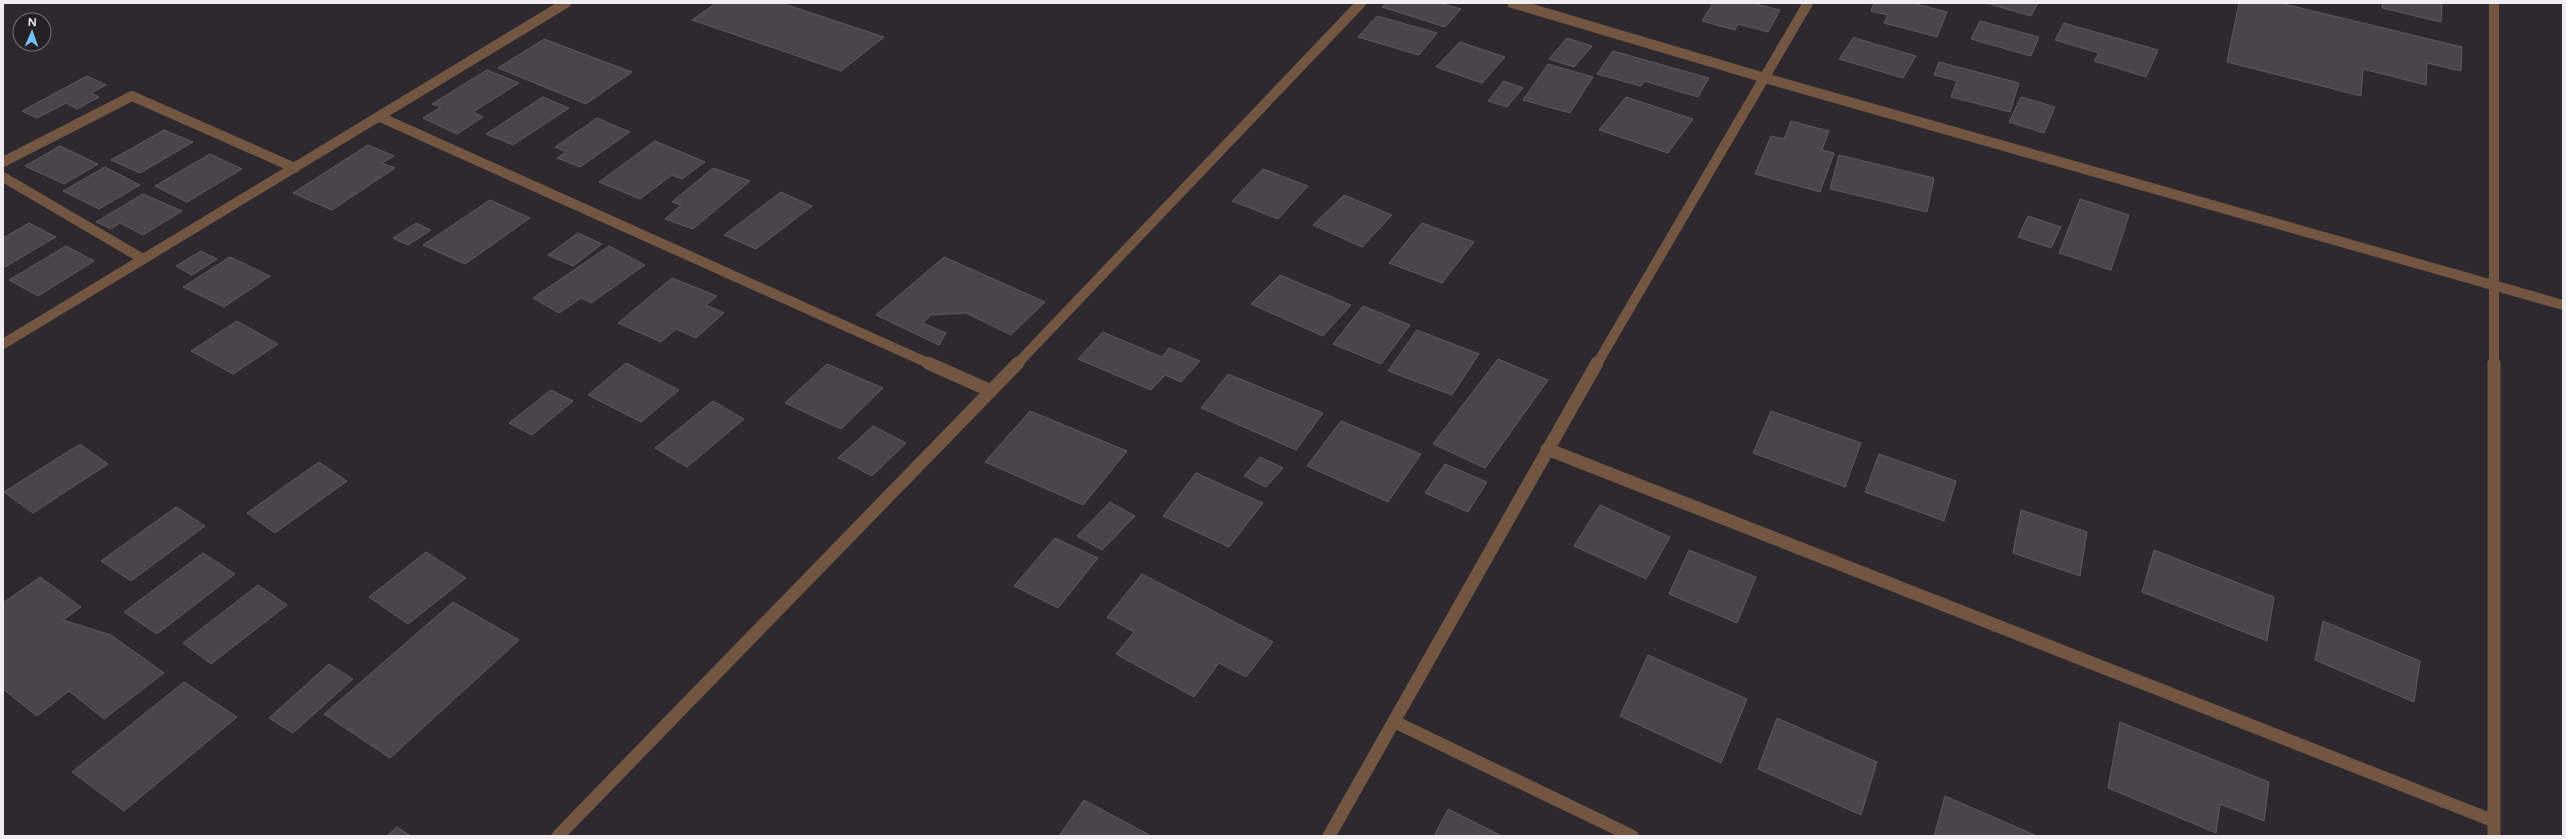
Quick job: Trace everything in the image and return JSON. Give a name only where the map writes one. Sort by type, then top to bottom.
[{"type":"street","points":[[3,344],[566,3]]},
{"type":"street","points":[[558,836],[991,391],[1361,3]]},
{"type":"street","points":[[1512,3],[1765,78],[2563,305]]},
{"type":"street","points":[[1329,836],[1395,722],[1547,449],[1808,3]]},
{"type":"street","points":[[2494,3],[2494,836]]},
{"type":"street","points":[[3,162],[132,96],[295,168]]},
{"type":"street","points":[[380,117],[991,391]]},
{"type":"street","points":[[3,177],[143,259]]},
{"type":"street","points":[[1547,449],[2494,821]]},
{"type":"street","points":[[1395,722],[1632,836]]},
{"type":"building","points":[[716,3],[781,3],[884,37],[841,71],[692,20]]},
{"type":"building","points":[[1386,3],[1440,3],[1461,9],[1445,27],[1382,7]]},
{"type":"building","points":[[1713,3],[1752,3],[1780,10],[1768,32],[1738,24],[1735,30],[1702,21]]},
{"type":"building","points":[[1874,3],[1912,3],[1947,12],[1937,37],[1884,23],[1888,15],[1871,11]]},
{"type":"building","points":[[1986,3],[2038,3],[2031,16]]},
{"type":"building","points":[[2239,3],[2280,3],[2462,47],[2461,71],[2427,63],[2426,85],[2363,69],[2361,96],[2227,62]]},
{"type":"building","points":[[2383,3],[2442,3],[2441,22],[2382,8]]},
{"type":"building","points":[[1377,16],[1437,33],[1419,55],[1358,37]]},
{"type":"building","points":[[1980,21],[2039,37],[2031,56],[1971,39]]},
{"type":"building","points":[[2064,23],[2158,50],[2146,77],[2094,61],[2099,53],[2055,40]]},
{"type":"building","points":[[1854,37],[1916,56],[1903,78],[1839,59]]},
{"type":"building","points":[[1567,38],[1592,46],[1574,67],[1549,59]]},
{"type":"building","points":[[544,39],[632,72],[586,104],[498,68]]},
{"type":"building","points":[[1460,42],[1505,57],[1482,83],[1436,67]]},
{"type":"building","points":[[1613,51],[1709,78],[1698,97],[1644,81],[1641,86],[1597,74]]},
{"type":"building","points":[[1939,62],[2019,83],[2010,112],[1951,97],[1957,81],[1934,75]]},
{"type":"building","points":[[1548,64],[1593,77],[1570,113],[1523,100]]},
{"type":"building","points":[[487,70],[519,83],[473,112],[483,117],[457,134],[423,118],[441,107],[432,104]]},
{"type":"building","points":[[87,76],[106,85],[91,93],[99,97],[77,109],[66,103],[37,118],[22,111]]},
{"type":"building","points":[[1504,81],[1523,88],[1507,107],[1488,101]]},
{"type":"building","points":[[543,97],[569,108],[513,145],[486,134]]},
{"type":"building","points":[[1626,97],[1693,119],[1668,153],[1599,130]]},
{"type":"building","points":[[2021,97],[2055,107],[2044,133],[2009,122]]},
{"type":"building","points":[[597,118],[630,132],[580,167],[557,158],[566,152],[555,147]]},
{"type":"building","points":[[1791,121],[1829,131],[1822,150],[1834,153],[1820,192],[1755,174],[1771,136],[1784,139]]},
{"type":"building","points":[[164,130],[193,142],[140,173],[111,160]]},
{"type":"building","points":[[655,141],[705,162],[682,179],[672,175],[640,199],[599,182]]},
{"type":"building","points":[[368,145],[394,156],[382,163],[395,168],[332,210],[293,193]]},
{"type":"building","points":[[60,146],[98,164],[64,184],[25,166]]},
{"type":"building","points":[[210,154],[242,169],[187,202],[155,186]]},
{"type":"building","points":[[1839,155],[1934,178],[1927,212],[1830,189]]},
{"type":"building","points":[[105,167],[140,185],[99,209],[63,191]]},
{"type":"building","points":[[713,168],[750,181],[693,229],[665,219],[681,205],[672,202]]},
{"type":"building","points":[[1263,169],[1308,186],[1278,219],[1232,201]]},
{"type":"building","points":[[781,192],[812,206],[756,249],[724,235]]},
{"type":"building","points":[[143,194],[182,211],[143,235],[120,223],[111,229],[96,222]]},
{"type":"building","points":[[1344,195],[1392,215],[1362,247],[1313,225]]},
{"type":"building","points":[[2080,199],[2129,215],[2111,270],[2059,253]]},
{"type":"building","points":[[490,200],[530,218],[465,264],[423,245]]},
{"type":"building","points":[[2028,216],[2061,227],[2051,248],[2018,237]]},
{"type":"building","points":[[29,223],[56,237],[3,268],[3,238]]},
{"type":"building","points":[[416,223],[431,230],[408,245],[393,238]]},
{"type":"building","points":[[1422,223],[1474,242],[1442,283],[1389,263]]},
{"type":"building","points":[[578,233],[602,244],[573,266],[548,255]]},
{"type":"building","points":[[66,246],[94,261],[38,296],[9,280]]},
{"type":"building","points":[[609,246],[645,265],[591,303],[581,298],[559,313],[533,298]]},
{"type":"building","points":[[201,251],[217,259],[192,275],[176,266]]},
{"type":"building","points":[[230,257],[270,276],[224,307],[183,287]]},
{"type":"building","points":[[944,257],[1045,302],[1011,335],[966,313],[931,315],[923,323],[946,333],[939,345],[876,315]]},
{"type":"building","points":[[1280,275],[1351,305],[1323,336],[1251,304]]},
{"type":"building","points":[[672,278],[717,296],[706,305],[724,313],[696,338],[676,329],[661,342],[618,323]]},
{"type":"building","points":[[1363,306],[1410,325],[1381,364],[1333,344]]},
{"type":"building","points":[[237,321],[278,344],[233,374],[191,351]]},
{"type":"building","points":[[1417,330],[1479,354],[1452,395],[1388,371]]},
{"type":"building","points":[[1103,332],[1162,357],[1169,348],[1200,361],[1181,382],[1165,375],[1151,390],[1078,359]]},
{"type":"building","points":[[1498,359],[1548,380],[1485,468],[1433,444]]},
{"type":"building","points":[[626,363],[679,390],[641,422],[588,395]]},
{"type":"building","points":[[827,364],[883,388],[841,429],[785,403]]},
{"type":"building","points":[[1228,374],[1323,413],[1296,450],[1201,408]]},
{"type":"building","points":[[551,390],[573,401],[532,435],[509,423]]},
{"type":"building","points":[[713,401],[744,419],[687,467],[655,448]]},
{"type":"building","points":[[1030,411],[1127,451],[1083,505],[985,462]]},
{"type":"building","points":[[1771,411],[1861,443],[1845,487],[1753,453]]},
{"type":"building","points":[[1341,421],[1421,454],[1388,502],[1307,466]]},
{"type":"building","points":[[873,426],[906,443],[872,476],[838,458]]},
{"type":"building","points":[[80,444],[108,464],[33,513],[4,492]]},
{"type":"building","points":[[1879,454],[1956,481],[1944,521],[1865,492]]},
{"type":"building","points":[[1260,457],[1283,468],[1266,487],[1244,476]]},
{"type":"building","points":[[319,462],[347,481],[275,533],[247,513]]},
{"type":"building","points":[[1445,464],[1487,482],[1468,512],[1425,493]]},
{"type":"building","points":[[1196,473],[1263,503],[1229,547],[1163,516]]},
{"type":"building","points":[[1110,502],[1135,516],[1102,550],[1077,536]]},
{"type":"building","points":[[1600,505],[1670,537],[1646,579],[1574,546]]},
{"type":"building","points":[[176,507],[205,526],[131,581],[101,561]]},
{"type":"building","points":[[2021,510],[2087,532],[2080,576],[2013,553]]},
{"type":"building","points":[[1055,538],[1098,558],[1058,608],[1014,586]]},
{"type":"building","points":[[1689,550],[1756,577],[1737,623],[1669,594]]},
{"type":"building","points":[[2154,550],[2274,597],[2267,641],[2142,592]]},
{"type":"building","points":[[426,552],[466,578],[408,624],[369,597]]},
{"type":"building","points":[[203,553],[235,574],[157,634],[124,612]]},
{"type":"building","points":[[1142,574],[1273,642],[1246,677],[1219,663],[1194,697],[1116,654],[1134,632],[1107,617]]},
{"type":"building","points":[[40,577],[81,607],[63,620],[111,635],[164,673],[104,719],[69,691],[37,716],[3,689],[3,603]]},
{"type":"building","points":[[258,585],[287,605],[211,664],[183,643]]},
{"type":"building","points":[[453,602],[519,640],[390,758],[324,714]]},
{"type":"building","points":[[2323,621],[2420,661],[2414,702],[2315,660]]},
{"type":"building","points":[[1648,655],[1747,699],[1721,763],[1620,716]]},
{"type":"building","points":[[329,664],[353,679],[293,733],[269,718]]},
{"type":"building","points":[[184,682],[237,717],[124,811],[72,772]]},
{"type":"building","points":[[1777,718],[1877,762],[1861,815],[1758,769]]},
{"type":"building","points":[[2120,722],[2269,782],[2264,821],[2220,804],[2216,833],[2108,788]]},
{"type":"building","points":[[1945,796],[2037,836],[1934,836]]},
{"type":"building","points":[[1084,800],[1151,836],[1059,836]]},
{"type":"building","points":[[1448,809],[1502,836],[1434,836]]},
{"type":"building","points":[[397,827],[411,836],[387,836]]}]
